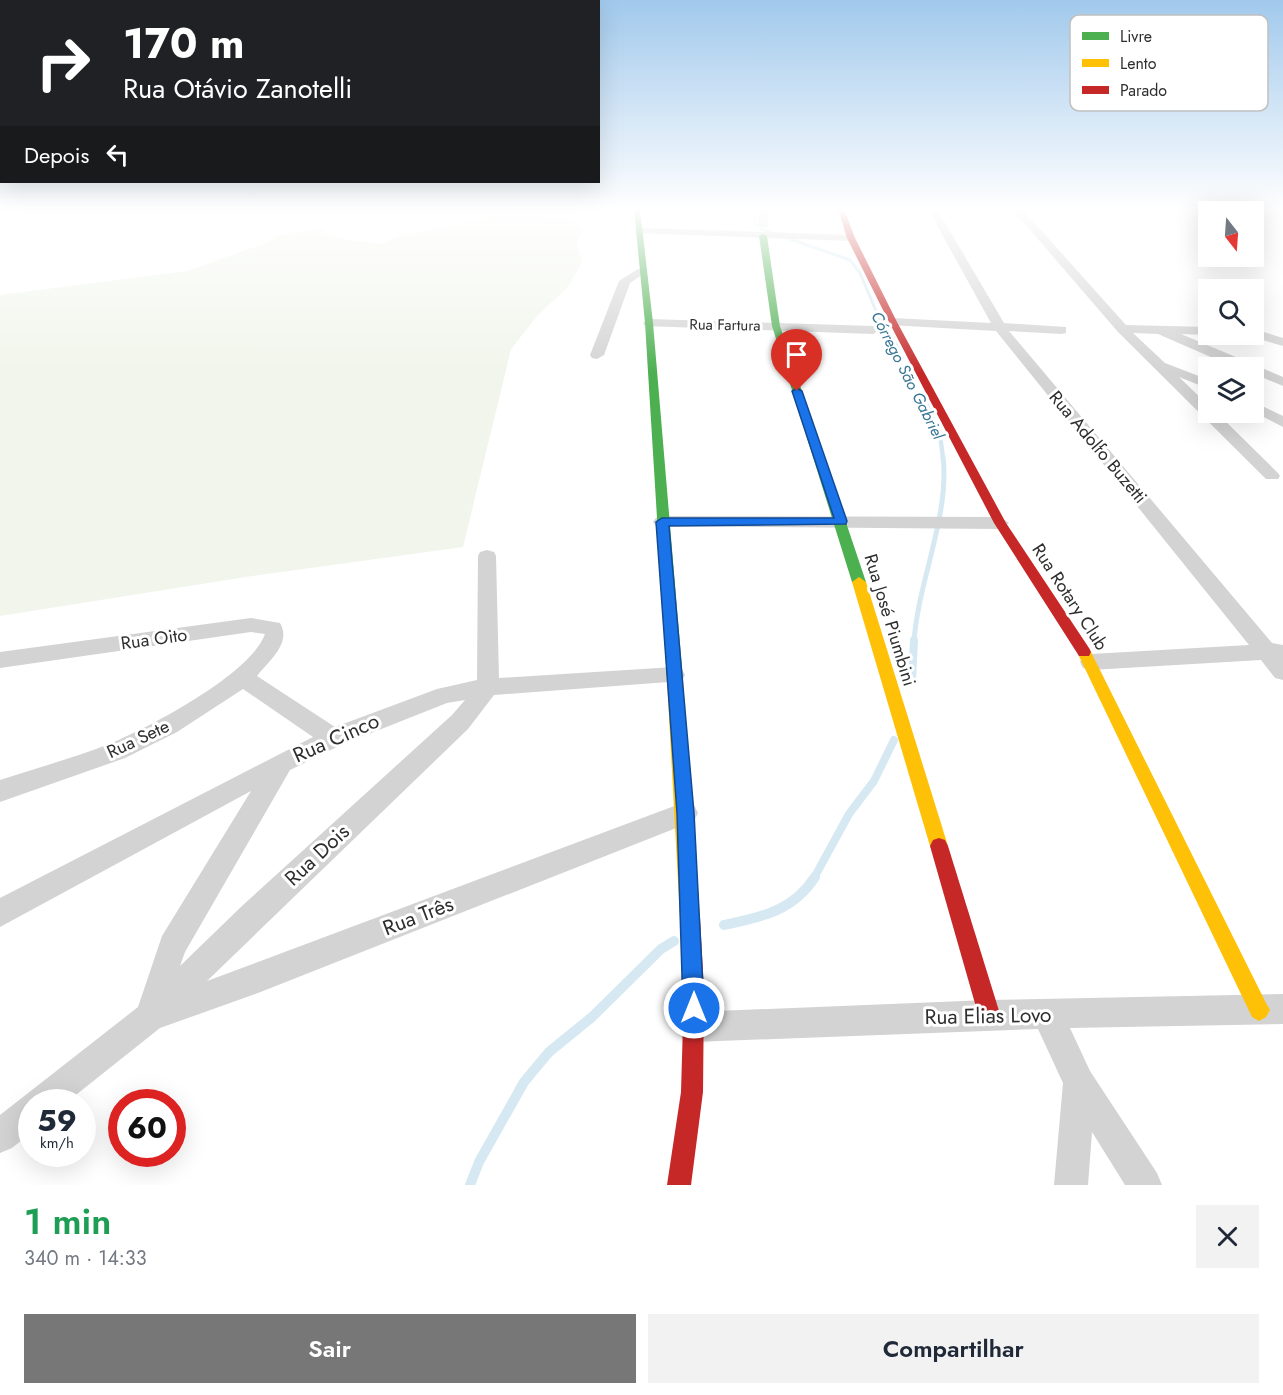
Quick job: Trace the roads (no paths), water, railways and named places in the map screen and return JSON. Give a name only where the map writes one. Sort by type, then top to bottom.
[{"type":"street","points":[[642,264],[649,323],[685,813],[694,989],[692,1092],[679,1185]]},
{"type":"street","name":"Rua José Piumbini","points":[[771,264],[776,326],[841,521],[988,1014]]},
{"type":"street","name":"Rua Rotary Club","points":[[864,264],[1000,523],[1091,662],[1271,1010]]},
{"type":"street","name":"Rua Adolfo Buzetti","points":[[964,264],[1000,328],[1275,651],[1283,672]]},
{"type":"street","points":[[1066,264],[1122,329],[1272,476]]},
{"type":"street","points":[[597,355],[625,281],[642,272]]},
{"type":"street","points":[[893,322],[1062,330]]},
{"type":"street","name":"Rua Fartura","points":[[649,323],[873,330]]},
{"type":"street","points":[[1122,329],[1198,332]]},
{"type":"street","points":[[1160,330],[1223,357]]},
{"type":"street","points":[[1264,336],[1283,342]]},
{"type":"street","points":[[1161,365],[1198,380]]},
{"type":"street","points":[[1264,373],[1283,382]]},
{"type":"street","points":[[1264,412],[1283,422]]},
{"type":"street","points":[[662,522],[1000,523]]},
{"type":"street","points":[[487,556],[488,687]]},
{"type":"street","name":"Rua Oito","points":[[0,660],[251,625],[273,628],[275,634],[273,641],[258,657]]},
{"type":"street","points":[[1091,662],[1275,651]]},
{"type":"street","name":"Rua Sete","points":[[0,791],[117,751],[169,725],[243,678],[258,657]]},
{"type":"street","name":"Rua Cinco","points":[[150,1017],[172,946],[282,762],[333,738],[445,695],[488,687],[674,675]]},
{"type":"street","points":[[243,678],[333,738]]},
{"type":"street","name":"Rua Dois","points":[[58,1089],[150,1017],[253,915],[460,722],[488,687]]},
{"type":"street","points":[[0,913],[282,762]]},
{"type":"street","name":"Rua Três","points":[[150,1017],[258,978],[685,813]]},
{"type":"street","name":"Rua Elias Lovo","points":[[693,1027],[988,1014],[1047,1015],[1271,1010]]},
{"type":"street","points":[[1047,1015],[1079,1082],[1146,1185]]},
{"type":"street","points":[[1071,1185],[1079,1082]]},
{"type":"street","points":[[0,1136],[18,1121]]},
{"type":"waterway","name":"Córrego São Gabriel","points":[[853,264],[860,273],[879,317]]},
{"type":"waterway","name":"Córrego São Gabriel","points":[[879,317],[899,351]]},
{"type":"waterway","name":"Córrego São Gabriel","points":[[922,395],[940,435],[943,458]]},
{"type":"waterway","name":"Córrego São Gabriel","points":[[914,641],[921,596],[942,502],[943,457]]},
{"type":"waterway","name":"Córrego São Gabriel","points":[[912,681],[914,640]]},
{"type":"waterway","name":"Córrego São Gabriel","points":[[814,878],[849,814],[874,781],[894,740]]},
{"type":"waterway","name":"Córrego São Gabriel","points":[[724,925],[776,911],[797,898],[815,877]]},
{"type":"waterway","name":"Córrego São Gabriel","points":[[470,1185],[479,1162],[524,1082],[549,1052],[592,1017],[661,949],[674,941]]}]
